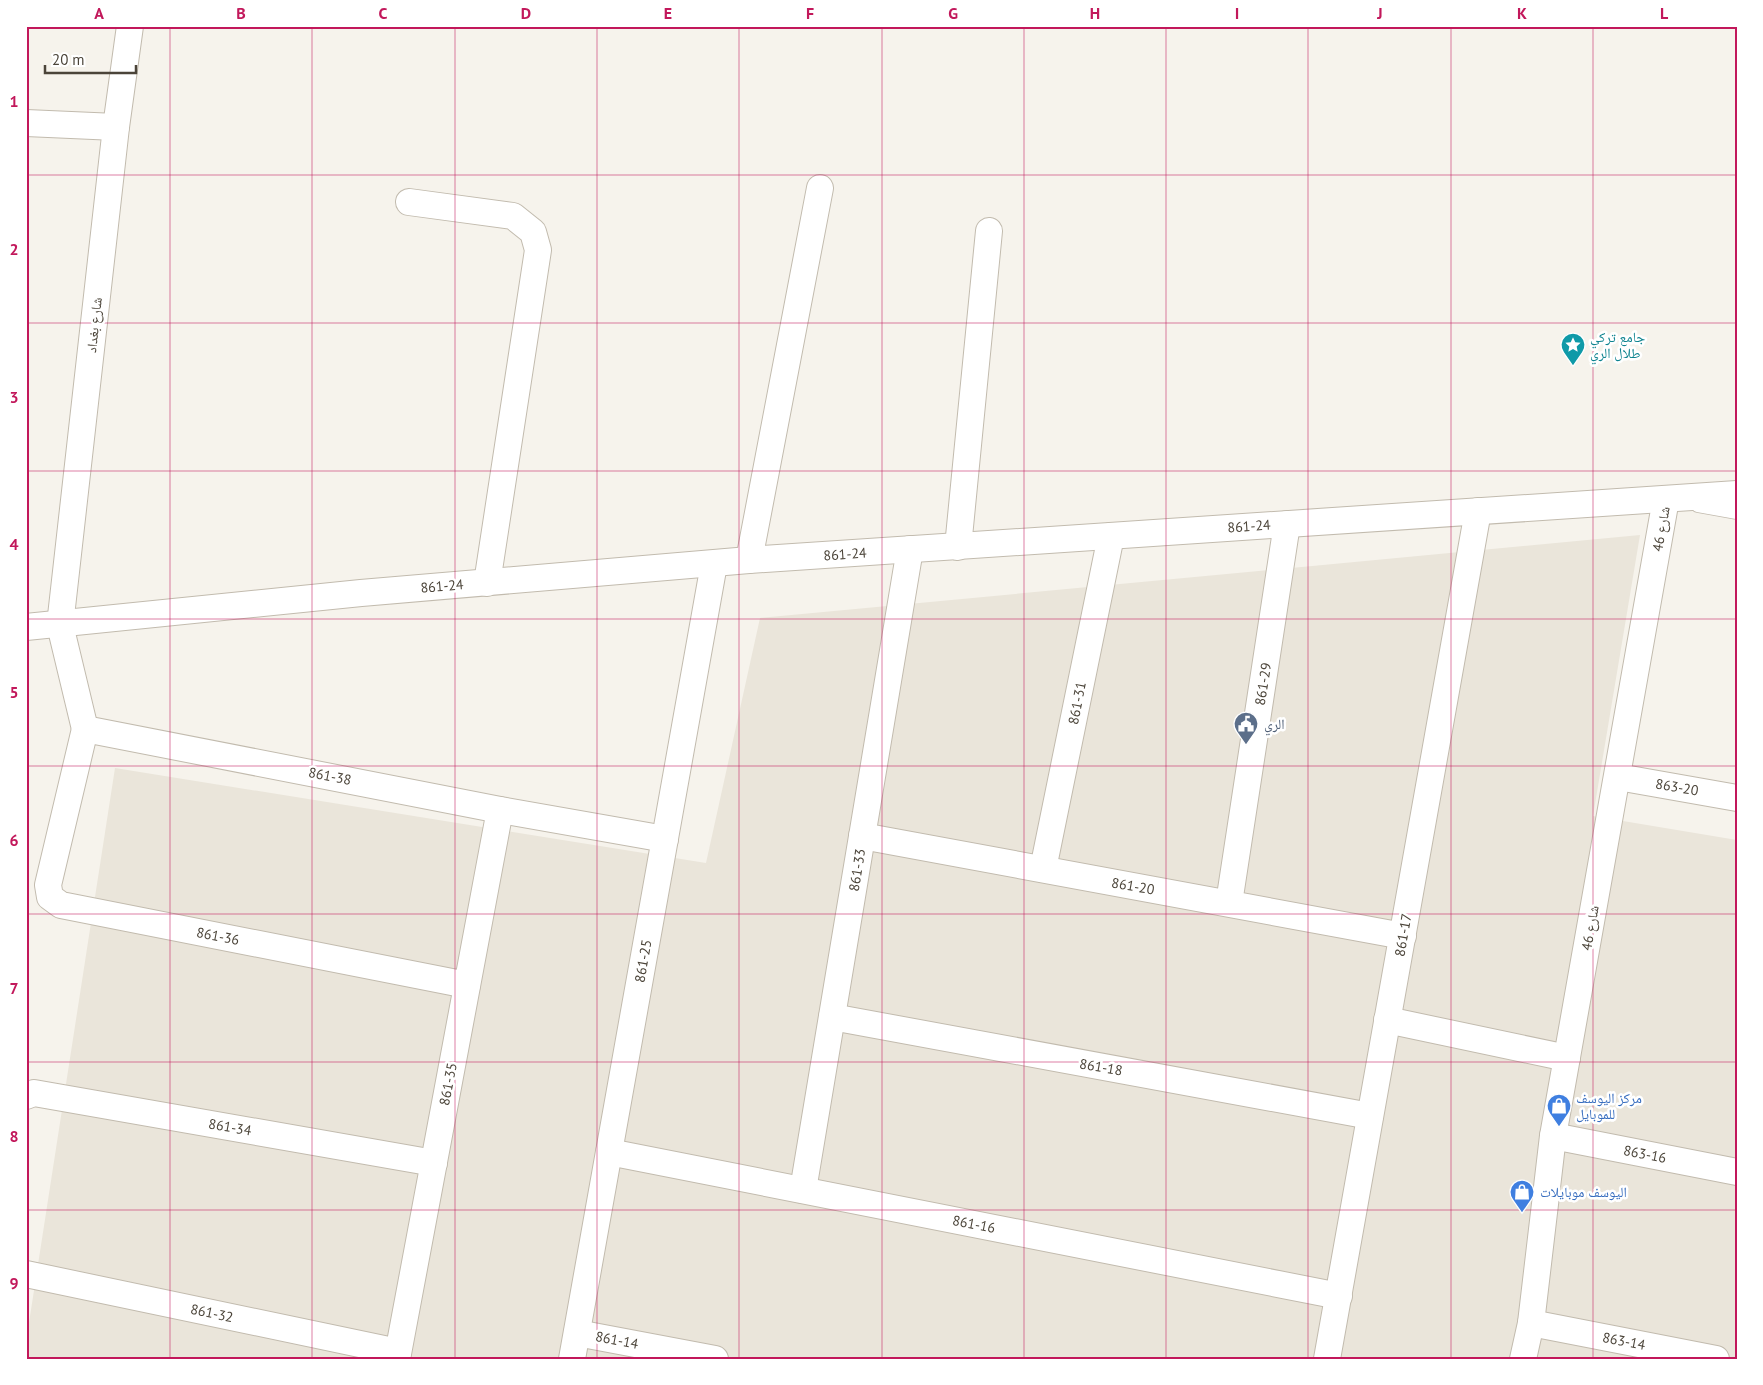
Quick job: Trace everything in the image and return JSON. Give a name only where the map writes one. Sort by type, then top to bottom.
[{"type":"street","name":"شارع بغداد","points":[[85,729],[60,625],[116,127],[130,26]]},
{"type":"street","points":[[26,123],[116,127]]},
{"type":"street","points":[[750,560],[820,188]]},
{"type":"street","points":[[409,202],[513,216],[533,232],[538,250],[487,582]]},
{"type":"street","points":[[958,547],[989,231]]},
{"type":"street","name":"861-24","points":[[26,627],[361,593],[750,560],[1737,494]]},
{"type":"street","name":"شارع 46","points":[[1523,1359],[1531,1323],[1552,1136],[1618,777],[1666,499]]},
{"type":"street","name":"861-17","points":[[1328,1359],[1478,511]]},
{"type":"street","name":"861-29","points":[[1229,904],[1287,524]]},
{"type":"street","name":"861-31","points":[[1043,869],[1110,536]]},
{"type":"street","name":"861-33","points":[[803,1190],[910,549]]},
{"type":"street","name":"861-25","points":[[572,1359],[714,564]]},
{"type":"street","name":"861-38","points":[[85,729],[500,810],[665,839]]},
{"type":"street","name":"861-36","points":[[85,729],[48,885],[50,898],[61,906],[467,985]]},
{"type":"street","name":"863-20","points":[[1618,777],[1737,798]]},
{"type":"street","name":"861-35","points":[[398,1356],[500,810]]},
{"type":"street","name":"861-20","points":[[862,836],[1403,936]]},
{"type":"street","name":"861-18","points":[[832,1017],[1370,1116]]},
{"type":"street","points":[[1387,1020],[1567,1058]]},
{"type":"street","name":"861-34","points":[[26,1096],[34,1093],[434,1164]]},
{"type":"street","name":"863-16","points":[[1552,1136],[1737,1172]]},
{"type":"street","name":"861-16","points":[[609,1152],[1339,1296]]},
{"type":"street","name":"861-32","points":[[26,1274],[398,1356]]},
{"type":"street","name":"863-14","points":[[1531,1323],[1716,1359]]},
{"type":"street","name":"861-14","points":[[577,1332],[716,1359]]},
{"type":"lane","points":[[1666,499],[1737,512]]},
{"type":"shaded area","points":[[1640,535],[1593,816],[1737,840],[1737,1359],[26,1359],[26,1342],[115,768],[706,863],[760,618]]},
{"type":"place","name":"جامع تركي طلال الري","points":[[1573,366]]},
{"type":"place","name":"الري","points":[[1246,745]]},
{"type":"place","name":"مركز اليوسف للموبايل","points":[[1559,1127]]},
{"type":"place","name":"اليوسف موبايلات","points":[[1522,1213]]}]
